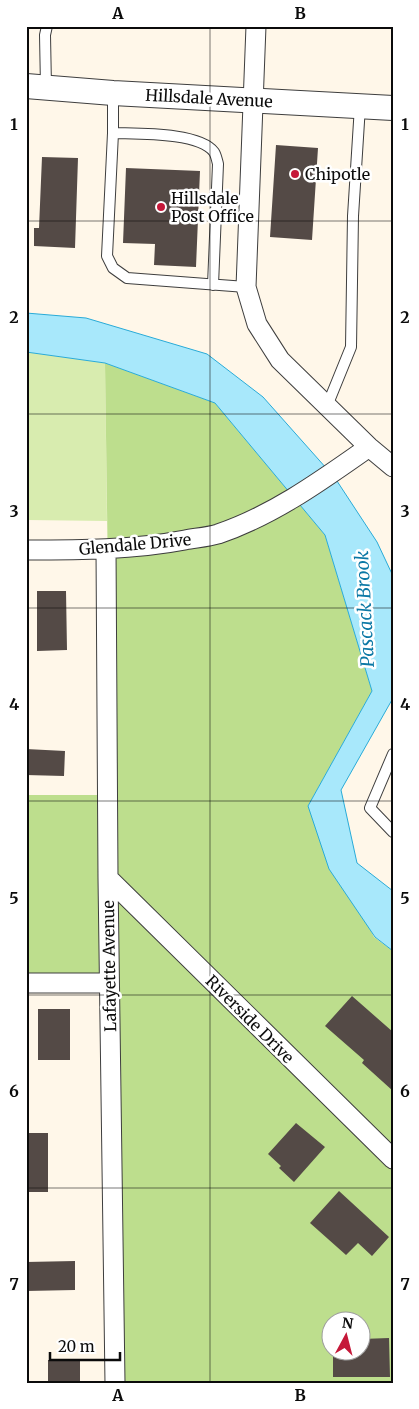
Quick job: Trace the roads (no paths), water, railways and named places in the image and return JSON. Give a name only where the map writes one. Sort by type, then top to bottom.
[{"type":"street","points":[[256,26],[246,287],[257,324],[280,360],[369,447],[393,467]]},
{"type":"street","name":"Hillsdale Avenue","points":[[36,86],[113,93],[393,108]]},
{"type":"street","name":"Glendale Drive","points":[[26,550],[106,549],[165,544],[217,534],[253,520],[284,504],[369,447]]},
{"type":"street","name":"Lafayette Avenue","points":[[106,549],[109,983],[115,1383]]},
{"type":"street","name":"Riverside Drive","points":[[108,878],[393,1159]]},
{"type":"street","points":[[26,983],[109,983]]},
{"type":"lane","points":[[36,86],[47,26]]},
{"type":"lane","points":[[113,93],[107,256],[113,268],[127,278],[246,287]]},
{"type":"lane","points":[[327,406],[351,347],[353,216],[360,106]]},
{"type":"lane","points":[[113,133],[188,138],[204,144],[214,152],[218,164],[213,284]]},
{"type":"lane","points":[[393,754],[370,808],[393,832]]},
{"type":"water","name":"Pascack Brook","points":[[26,313],[86,318],[207,354],[263,397],[335,478],[377,542],[393,576],[393,698],[341,790],[357,863],[393,891],[393,951],[375,937],[329,869],[308,806],[372,691],[325,535],[215,403],[105,363],[26,352]]},
{"type":"place","name":"Chipotle","points":[[295,174]]},
{"type":"place","name":"Hillsdale Post Office","points":[[161,207]]}]
